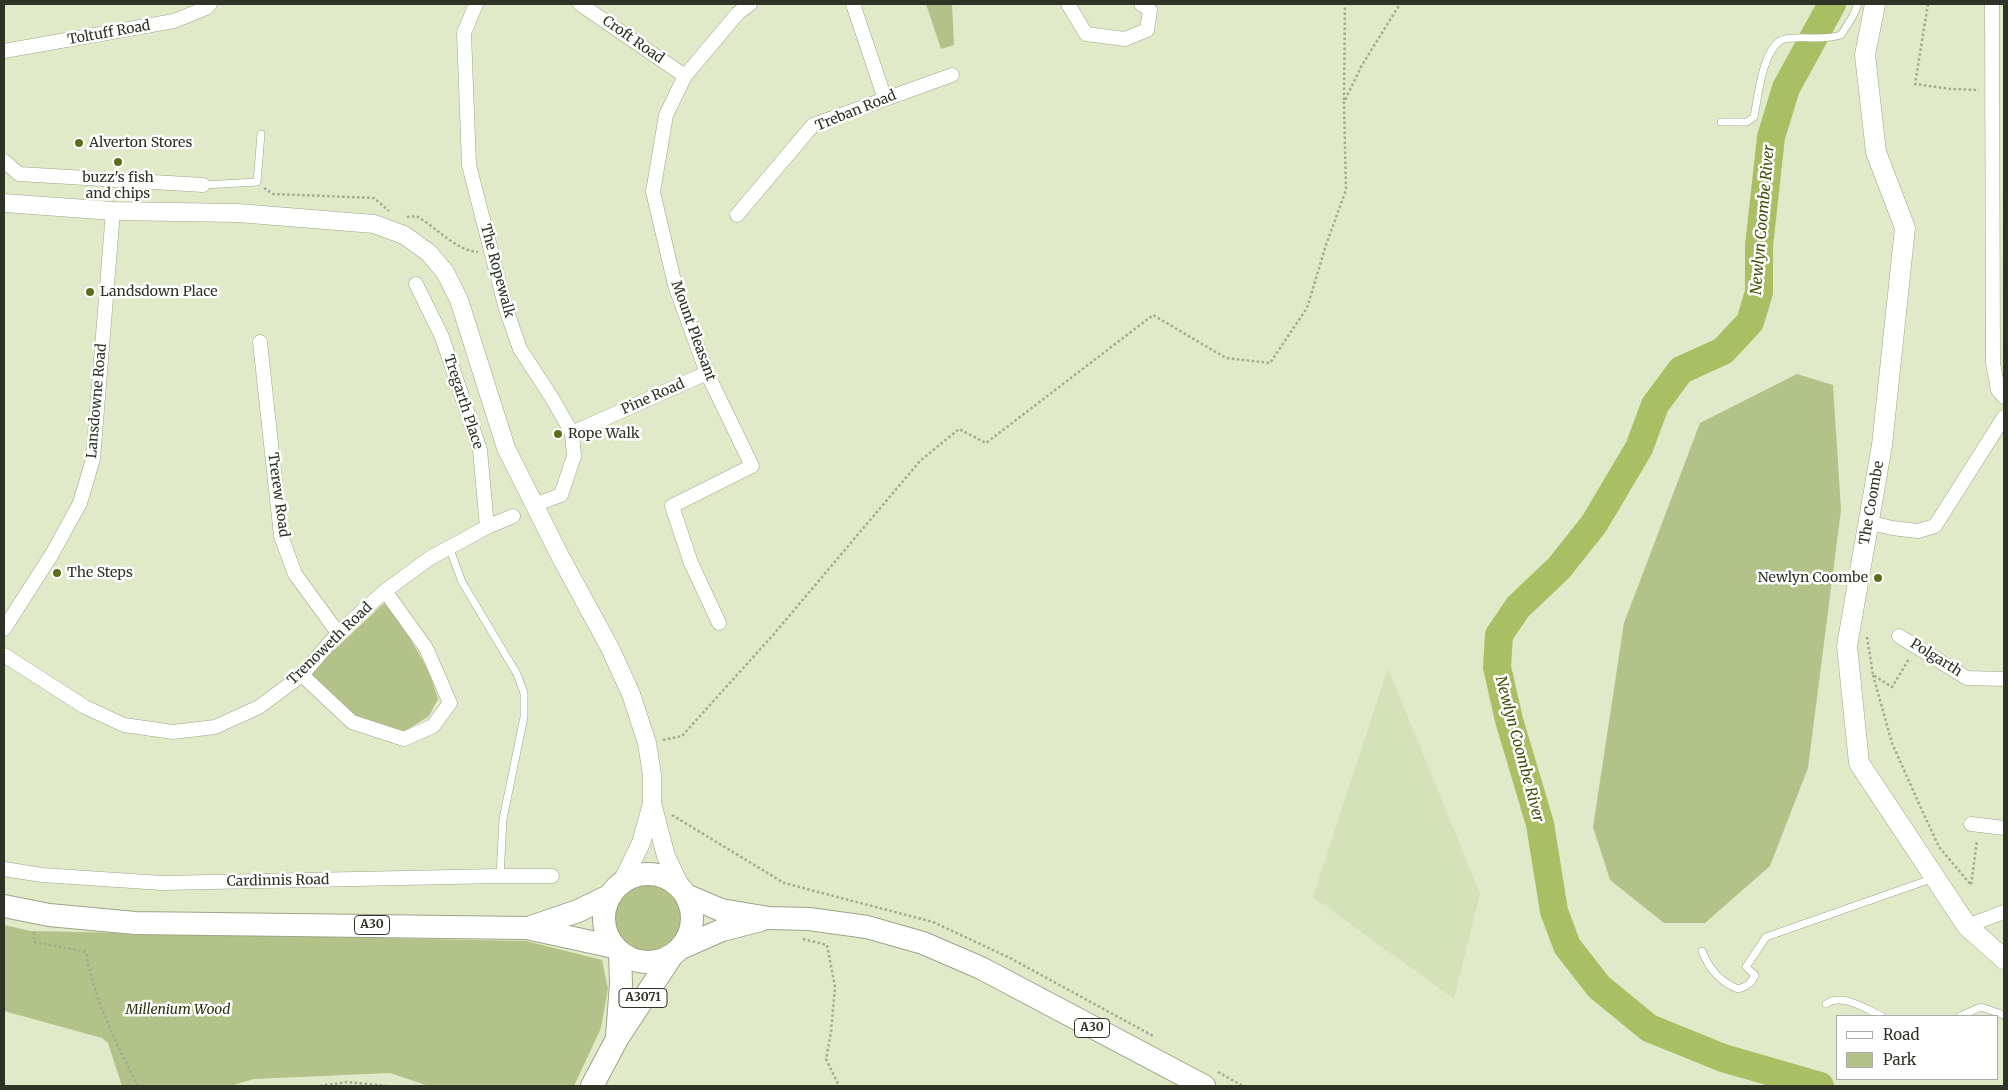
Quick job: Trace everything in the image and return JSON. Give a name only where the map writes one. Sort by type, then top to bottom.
[{"type":"main road","name":"The Coombe","points":[[1875,4],[1865,55],[1876,152],[1905,228],[1882,445],[1847,646],[1859,763],[1934,878],[1968,926],[2004,959]]},
{"type":"main road","points":[[650,874],[664,877],[684,892],[692,908],[693,922],[689,936],[676,952],[658,962],[645,963],[632,960],[617,950],[604,926],[605,909],[616,888],[636,875],[650,874]]},
{"type":"main road","name":"A30","points":[[527,928],[556,920],[616,888]]},
{"type":"main road","name":"A30","points":[[684,892],[722,910],[769,918],[809,919],[868,927],[923,943],[981,968],[1204,1086]]},
{"type":"main road","name":"A30","points":[[4,906],[49,914],[135,923],[527,928],[617,950]]},
{"type":"main road","name":"A30","points":[[676,952],[722,930],[769,918]]},
{"type":"main road","name":"A3071","points":[[616,1039],[621,984],[617,950]]},
{"type":"main road","name":"A3071","points":[[592,1086],[616,1039],[676,952]]},
{"type":"street","name":"Toltuff Road","points":[[4,51],[174,21],[206,8],[210,4]]},
{"type":"street","name":"The Ropewalk","points":[[476,4],[464,33],[469,165],[506,309],[520,348],[572,433],[574,456],[561,495],[534,506]]},
{"type":"street","name":"Croft Road","points":[[580,4],[685,76]]},
{"type":"street","name":"Mount Pleasant","points":[[720,623],[691,563],[672,506],[752,466],[707,373],[676,285],[653,192],[666,116],[685,76],[738,13],[750,4]]},
{"type":"street","points":[[853,4],[885,99]]},
{"type":"street","points":[[1068,4],[1086,34],[1125,39],[1147,30],[1150,10],[1141,4]]},
{"type":"street","points":[[1992,4],[1993,363],[1998,390],[2004,396]]},
{"type":"street","name":"Treban Road","points":[[737,216],[813,125],[952,75]]},
{"type":"street","points":[[4,161],[19,174],[203,185]]},
{"type":"street","points":[[4,203],[113,211],[238,213],[374,224],[393,223],[404,235],[429,253],[445,272],[459,300],[506,448],[534,506],[610,648],[631,694],[647,743],[652,775],[652,803],[666,856],[684,892]]},
{"type":"street","name":"Lansdowne Road","points":[[4,629],[52,554],[80,503],[92,459],[113,211]]},
{"type":"street","name":"Tregarth Place","points":[[416,284],[442,337],[480,450],[487,527]]},
{"type":"street","name":"Trerew Road","points":[[260,342],[281,536],[295,574],[338,633]]},
{"type":"street","name":"Pine Road","points":[[572,433],[707,373]]},
{"type":"street","points":[[1868,522],[1892,528],[1918,531],[1935,526],[2004,418]]},
{"type":"street","name":"Trenoweth Road","points":[[4,655],[85,707],[124,725],[173,732],[216,727],[258,707],[302,675],[338,633],[385,591],[430,558],[487,527],[513,516]]},
{"type":"street","points":[[302,675],[352,722],[404,739],[433,726],[450,703],[426,648],[385,591]]},
{"type":"street","name":"Polgarth","points":[[1899,636],[1967,678],[2004,679]]},
{"type":"street","points":[[616,888],[641,843],[652,803]]},
{"type":"street","points":[[1972,824],[2004,828]]},
{"type":"street","name":"Cardinnis Road","points":[[4,869],[42,875],[162,883],[552,876]]},
{"type":"street","points":[[1968,926],[2004,912]]},
{"type":"lane","points":[[1721,122],[1747,122],[1754,117],[1766,61],[1775,45],[1781,40],[1789,38],[1823,39],[1841,35],[1854,16],[1858,4]]},
{"type":"lane","points":[[203,185],[257,182],[261,134]]},
{"type":"lane","points":[[449,548],[462,582],[517,674],[524,693],[524,717],[503,819],[500,876]]},
{"type":"lane","points":[[1702,951],[1708,965],[1726,984],[1738,989],[1750,984],[1753,980],[1755,975],[1746,967],[1766,937],[1934,878]]},
{"type":"lane","points":[[1826,1004],[1840,999],[1880,1015]]},
{"type":"lane","points":[[1962,1015],[1981,1007],[2004,1015]]},
{"type":"path","points":[[647,743],[682,736],[773,635],[920,461],[959,429],[986,443],[1153,314],[1226,358],[1270,363],[1307,308],[1326,245],[1346,190],[1344,102],[1345,4]]},
{"type":"path","points":[[1344,102],[1362,65],[1400,4]]},
{"type":"path","points":[[1928,4],[1915,84],[1951,89],[1993,90]]},
{"type":"path","points":[[257,182],[273,194],[374,198],[386,207],[393,223],[416,216],[432,224],[455,244],[468,251],[492,253]]},
{"type":"path","points":[[1868,638],[1874,674],[1892,743],[1939,847],[1971,885],[1977,841]]},
{"type":"path","points":[[1874,674],[1892,687],[1909,659]]},
{"type":"path","points":[[34,926],[34,942],[86,952],[90,974],[107,1024],[138,1086]]},
{"type":"path","points":[[795,937],[827,945],[835,987],[826,1059],[838,1086]]},
{"type":"path","points":[[320,1086],[348,1082],[388,1086]]},
{"type":"shaded area","points":[[1388,668],[1480,894],[1454,999],[1313,897]]},
{"type":"green space","points":[[926,4],[952,4],[954,45],[941,49]]},
{"type":"green space","points":[[1797,374],[1833,385],[1841,510],[1808,768],[1770,866],[1705,923],[1664,923],[1610,880],[1593,827],[1624,623],[1700,423]]},
{"type":"green space","points":[[383,604],[391,606],[429,671],[438,699],[429,716],[405,731],[346,714],[310,679],[316,667]]},
{"type":"green space","points":[[640,883],[654,883],[666,888],[676,898],[681,910],[681,924],[676,936],[666,946],[654,951],[640,951],[628,946],[618,936],[613,924],[613,910],[618,898],[628,888]]},
{"type":"green space","name":"Millenium Wood","points":[[4,925],[31,931],[526,941],[602,960],[608,989],[601,1028],[574,1086],[429,1086],[390,1073],[254,1079],[230,1086],[122,1086],[108,1043],[102,1038],[4,1011]]},
{"type":"waterway","name":"Newlyn Coombe River","points":[[1820,1086],[1723,1058],[1649,1028],[1599,987],[1567,946],[1554,911],[1540,824],[1509,720],[1497,667],[1499,635],[1518,607],[1559,568],[1594,524],[1639,448],[1655,405],[1681,370],[1723,351],[1750,322],[1759,292],[1759,246],[1771,137],[1786,88],[1832,4]]},
{"type":"place","name":"Alverton Stores","points":[[79,143]]},
{"type":"place","name":"buzz's fish and chips","points":[[118,162]]},
{"type":"place","name":"Landsdown Place","points":[[90,292]]},
{"type":"place","name":"Rope Walk","points":[[558,434]]},
{"type":"place","name":"The Steps","points":[[57,573]]},
{"type":"place","name":"Newlyn Coombe","points":[[1878,578]]}]
